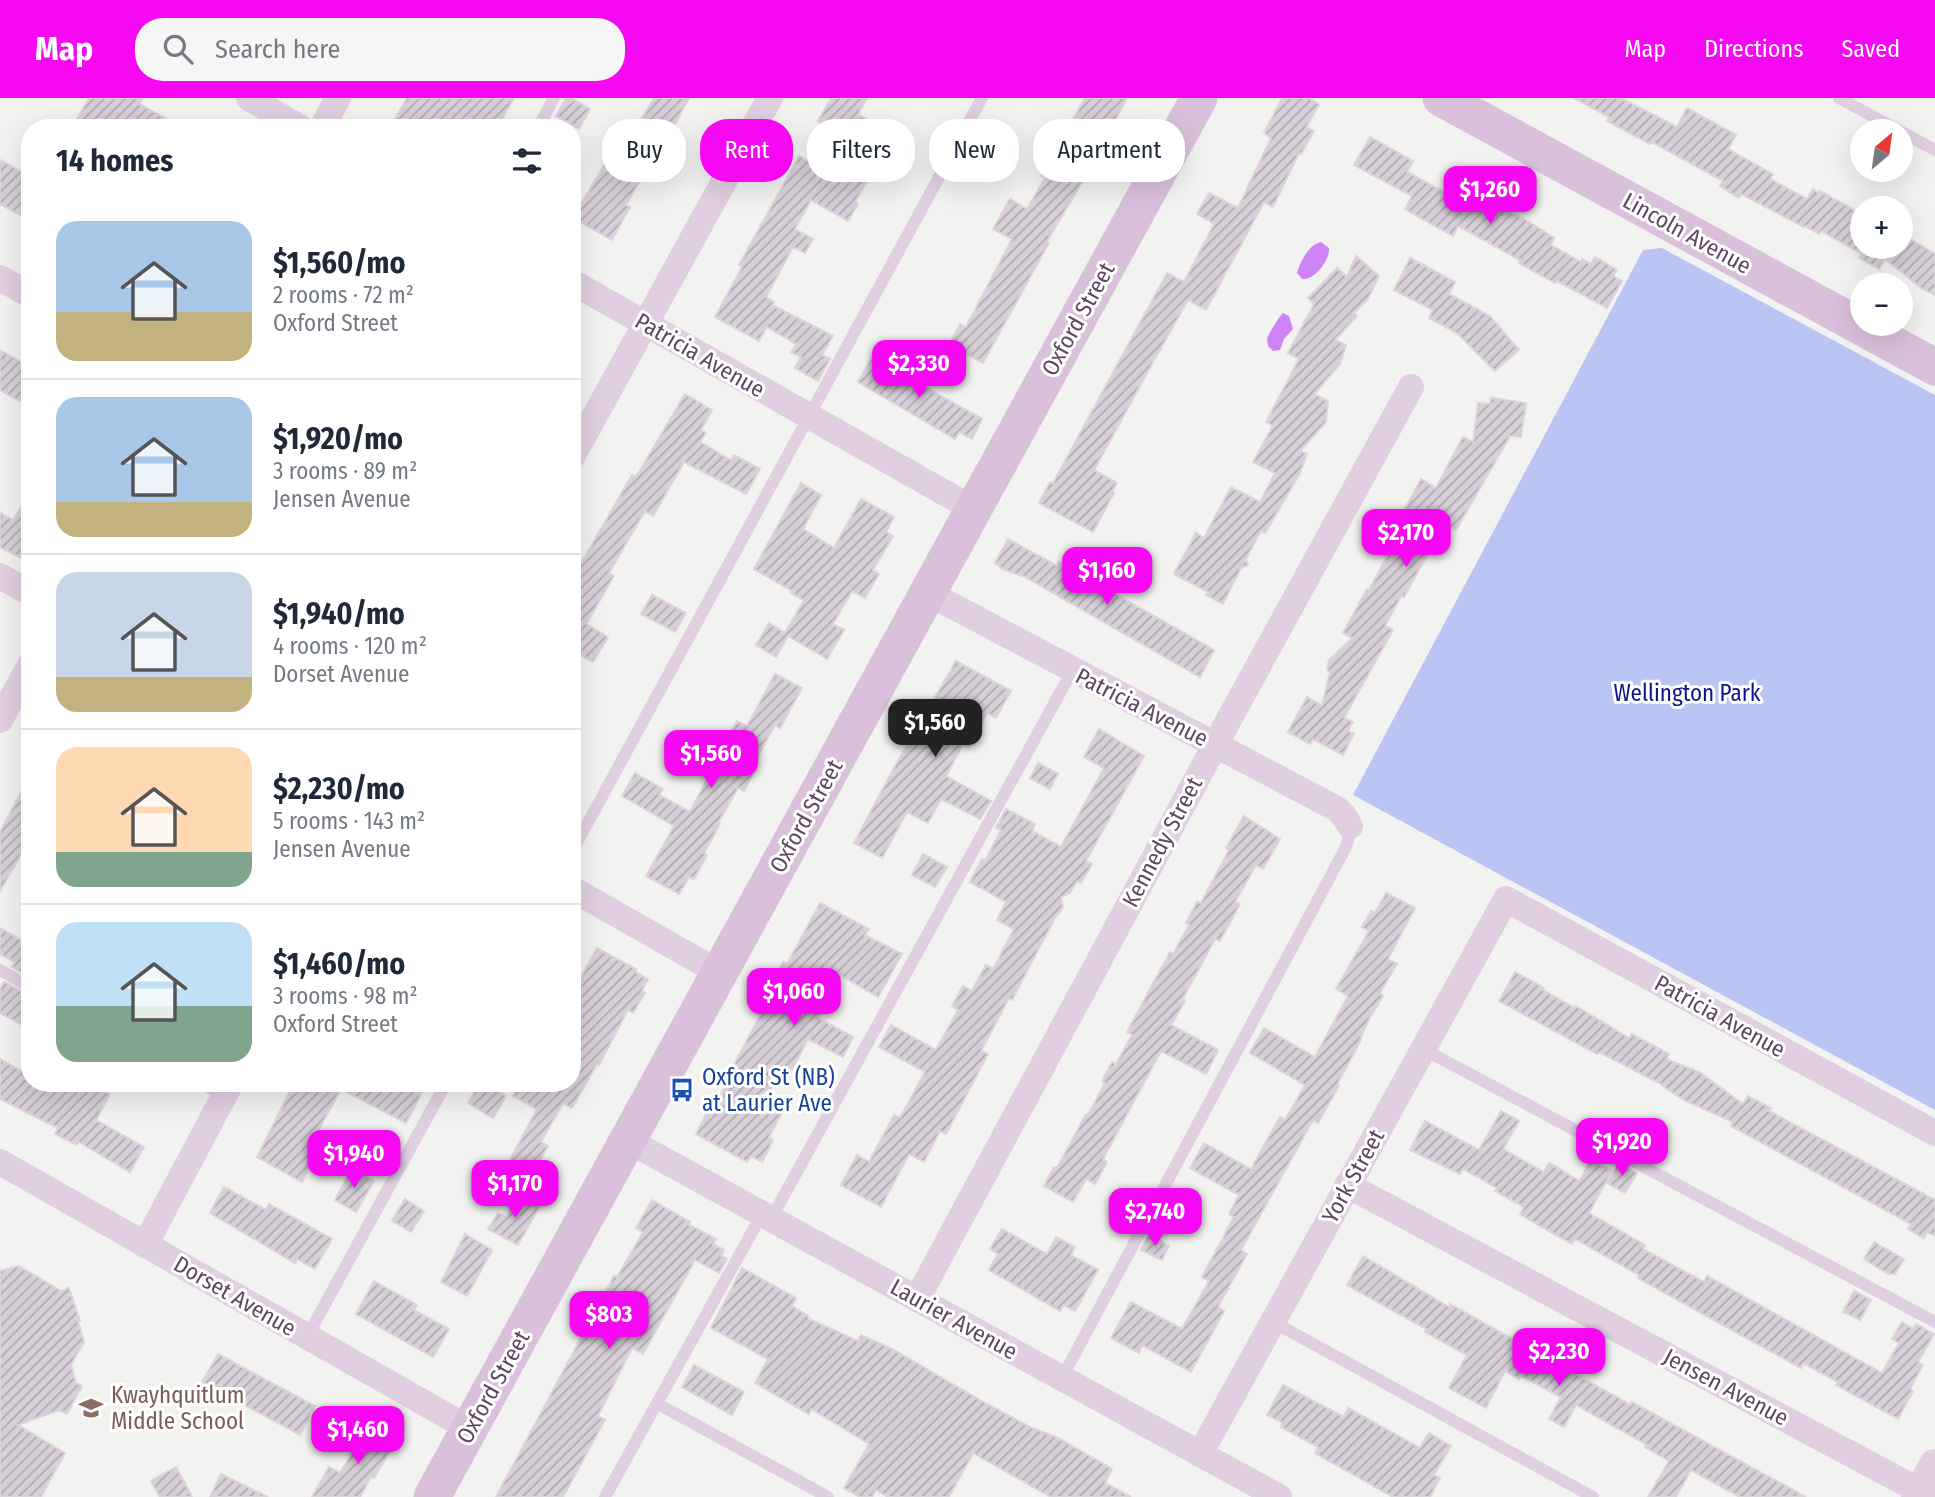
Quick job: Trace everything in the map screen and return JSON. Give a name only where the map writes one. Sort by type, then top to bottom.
[{"type":"main road","name":"Oxford Street","points":[[432,1497],[1199,98]]},
{"type":"main road","name":"Lincoln Avenue","points":[[1441,98],[1935,367]]},
{"type":"street","points":[[249,98],[285,119]]},
{"type":"street","points":[[327,119],[338,98]]},
{"type":"street","points":[[581,441],[770,98]]},
{"type":"street","points":[[0,278],[21,290]]},
{"type":"street","name":"Patricia Avenue","points":[[581,287],[975,510]]},
{"type":"street","name":"Kennedy Street","points":[[917,1299],[1214,745],[1411,387]]},
{"type":"street","points":[[0,576],[21,588]]},
{"type":"street","name":"Patricia Avenue","points":[[928,593],[1337,809],[1350,827]]},
{"type":"street","points":[[0,720],[21,682]]},
{"type":"street","points":[[581,894],[720,972]]},
{"type":"street","name":"Patricia Avenue","points":[[1506,899],[1935,1133]]},
{"type":"street","name":"York Street","points":[[1200,1454],[1506,899]]},
{"type":"street","points":[[145,1245],[216,1092]]},
{"type":"street","name":"Laurier Avenue","points":[[629,1141],[1279,1497]]},
{"type":"street","name":"Dorset Avenue","points":[[0,1162],[470,1429]]},
{"type":"street","name":"Jensen Avenue","points":[[1347,1185],[1924,1484]]},
{"type":"lane","points":[[543,119],[554,98]]},
{"type":"lane","points":[[581,835],[982,98]]},
{"type":"lane","points":[[1839,98],[1878,119]]},
{"type":"lane","points":[[1913,138],[1935,150]]},
{"type":"lane","points":[[606,1497],[1072,671]]},
{"type":"lane","points":[[1062,1378],[1346,847],[1350,827]]},
{"type":"lane","points":[[0,970],[21,982]]},
{"type":"lane","points":[[1423,1049],[1935,1322]]},
{"type":"lane","points":[[307,1337],[441,1092]]},
{"type":"lane","points":[[1273,1322],[1593,1497]]},
{"type":"lane","points":[[657,1405],[828,1497]]},
{"type":"green space","name":"Wellington Park","points":[[1662,248],[1935,395],[1935,1110],[1353,795],[1643,250]]},
{"type":"shaded area","points":[[1321,242],[1329,248],[1324,263],[1317,273],[1302,279],[1297,273],[1303,259],[1313,246]]},
{"type":"shaded area","points":[[1283,313],[1289,316],[1293,329],[1284,339],[1280,350],[1273,351],[1268,346],[1267,339]]},
{"type":"building","points":[[89,98],[143,98],[139,104],[166,119],[77,119]]},
{"type":"building","points":[[407,98],[514,98],[502,119],[395,119]]},
{"type":"building","points":[[566,98],[590,109],[581,125],[581,119],[561,119],[556,116]]},
{"type":"building","points":[[654,98],[689,98],[678,119],[642,119]]},
{"type":"building","points":[[831,98],[867,98],[858,114],[867,119],[819,119]]},
{"type":"building","points":[[1085,98],[1127,98],[1116,119],[1073,119]]},
{"type":"building","points":[[1282,98],[1309,98],[1319,104],[1306,128],[1314,131],[1301,154],[1299,153],[1273,207],[1264,202],[1206,310],[1188,300],[1151,366],[1094,470],[1117,483],[1093,532],[1039,503],[1050,482],[1053,483],[1167,273],[1184,282],[1214,224],[1197,214],[1209,193],[1238,208],[1271,138],[1264,133]]},
{"type":"building","points":[[1574,98],[1621,98],[1677,127],[1687,108],[1736,135],[1728,149],[1773,174],[1770,179],[1807,199],[1813,189],[1850,207],[1850,247],[1741,194],[1739,198],[1720,186],[1723,181],[1607,121],[1609,117]]},
{"type":"building","points":[[1370,137],[1413,161],[1407,172],[1446,193],[1452,183],[1501,210],[1502,208],[1526,220],[1554,238],[1551,245],[1581,262],[1582,259],[1591,264],[1595,257],[1617,270],[1613,276],[1622,281],[1607,308],[1557,281],[1555,283],[1458,226],[1453,236],[1405,209],[1412,196],[1354,165]]},
{"type":"building","points":[[799,156],[807,160],[807,182],[867,182],[848,221],[811,200],[795,229],[813,239],[805,253],[793,247],[766,297],[774,302],[772,305],[833,336],[822,355],[830,359],[818,381],[795,368],[801,357],[791,352],[796,344],[767,327],[759,341],[715,317],[742,267],[739,265],[785,182],[793,182],[793,167]]},
{"type":"building","points":[[0,160],[21,171],[21,215],[0,204]]},
{"type":"building","points":[[602,168],[602,182],[639,182],[626,205],[630,207],[612,240],[581,223],[581,204]]},
{"type":"building","points":[[1043,182],[1082,182],[1047,241],[1049,243],[983,363],[949,345],[960,324],[966,327],[1012,239],[993,229],[1010,199],[1027,209]]},
{"type":"building","points":[[1913,241],[1935,254],[1935,295],[1913,282],[1913,273],[1902,273],[1885,259],[1913,259]]},
{"type":"building","points":[[1356,256],[1379,276],[1368,299],[1354,313],[1357,316],[1335,340],[1346,345],[1340,364],[1314,394],[1328,401],[1326,422],[1300,451],[1307,454],[1299,475],[1265,533],[1261,531],[1246,559],[1248,565],[1241,568],[1223,604],[1206,595],[1208,592],[1174,574],[1196,533],[1204,538],[1231,487],[1260,502],[1275,473],[1253,462],[1273,426],[1266,422],[1299,359],[1288,353],[1314,304],[1308,298],[1337,268],[1347,277]]},
{"type":"building","points":[[1410,258],[1455,282],[1449,294],[1490,316],[1519,350],[1495,371],[1457,333],[1429,318],[1433,310],[1394,290]]},
{"type":"building","points":[[1861,259],[1885,259],[1879,269]]},
{"type":"building","points":[[0,350],[21,362],[21,402],[0,390]]},
{"type":"building","points":[[872,357],[982,419],[972,439],[959,432],[955,439],[858,382]]},
{"type":"building","points":[[685,394],[712,410],[701,430],[706,433],[700,442],[731,460],[734,455],[760,469],[746,494],[684,462],[653,516],[645,511],[609,573],[614,576],[586,624],[608,637],[593,662],[581,656],[581,563],[632,475],[636,477]]},
{"type":"building","points":[[1491,398],[1526,403],[1521,437],[1510,436],[1456,530],[1451,527],[1437,552],[1431,548],[1404,597],[1401,596],[1385,626],[1393,630],[1344,718],[1353,722],[1348,731],[1354,734],[1343,755],[1313,739],[1310,744],[1288,732],[1307,697],[1322,706],[1330,672],[1327,670],[1329,660],[1352,638],[1343,633],[1387,557],[1381,554],[1421,479],[1436,488],[1463,437],[1473,442],[1478,403],[1490,404]]},
{"type":"building","points":[[801,483],[821,495],[803,529],[834,548],[861,499],[894,517],[886,532],[893,536],[873,570],[879,574],[865,598],[852,591],[833,624],[844,630],[827,659],[788,636],[776,657],[756,645],[769,623],[785,633],[804,600],[754,569]]},
{"type":"building","points":[[21,507],[21,558],[0,547],[0,513],[13,520]]},
{"type":"building","points":[[1008,539],[1057,566],[1059,562],[1104,585],[1103,587],[1214,650],[1200,677],[1025,577],[1003,569],[995,563]]},
{"type":"building","points":[[652,595],[686,613],[675,632],[641,614]]},
{"type":"building","points":[[956,661],[1011,691],[996,718],[987,713],[968,747],[963,744],[946,776],[991,801],[980,819],[941,799],[928,823],[907,812],[882,858],[854,843]]},
{"type":"building","points":[[775,674],[802,688],[780,728],[775,725],[753,765],[757,767],[744,791],[738,788],[718,823],[720,824],[704,853],[707,855],[694,879],[689,877],[679,894],[646,876],[674,826],[622,796],[635,773],[663,789],[659,795],[690,812],[737,721],[747,726]]},
{"type":"building","points":[[1099,729],[1144,756],[1086,861],[1092,864],[1081,883],[1077,881],[1070,893],[1061,897],[1063,908],[981,1051],[988,1054],[946,1134],[940,1131],[924,1162],[909,1154],[881,1207],[841,1185],[857,1155],[869,1162],[894,1115],[900,1118],[925,1072],[879,1047],[891,1025],[936,1050],[958,1010],[952,1006],[963,986],[972,991],[986,965],[993,969],[1014,929],[997,920],[1006,902],[970,882],[982,859],[985,861],[1001,830],[996,828],[1006,809],[1035,824],[1032,831],[1061,847],[1104,768],[1084,757]]},
{"type":"building","points":[[1038,763],[1058,774],[1050,789],[1030,778]]},
{"type":"building","points":[[21,792],[21,855],[0,891],[0,832]]},
{"type":"building","points":[[1244,816],[1280,839],[1263,869],[1256,865],[1235,902],[1240,904],[1220,941],[1215,939],[1171,1025],[1218,1050],[1206,1074],[1161,1051],[1103,1159],[1107,1162],[1095,1184],[1086,1179],[1073,1202],[1044,1186],[1054,1167],[1057,1168],[1086,1114],[1088,1115],[1105,1083],[1102,1081],[1112,1062],[1116,1064],[1132,1035],[1127,1032],[1170,952],[1173,954],[1189,925],[1186,923],[1197,902],[1201,903]]},
{"type":"building","points":[[923,854],[947,867],[935,887],[912,875]]},
{"type":"building","points":[[1386,893],[1415,908],[1388,959],[1397,964],[1380,993],[1383,996],[1369,1019],[1337,1085],[1339,1086],[1318,1123],[1313,1120],[1241,1250],[1247,1254],[1218,1307],[1224,1311],[1191,1372],[1142,1345],[1139,1353],[1111,1338],[1131,1302],[1182,1329],[1209,1281],[1202,1277],[1234,1217],[1229,1214],[1239,1195],[1190,1168],[1204,1143],[1251,1169],[1280,1117],[1285,1120],[1305,1085],[1250,1053],[1264,1028],[1315,1057],[1348,996],[1336,989],[1369,931],[1362,927],[1371,911],[1375,913]]},
{"type":"building","points":[[820,903],[869,929],[865,935],[902,954],[878,997],[841,976],[838,982],[836,981],[818,1018],[853,1037],[843,1057],[808,1039],[787,1079],[759,1095],[784,1109],[769,1137],[773,1140],[762,1162],[751,1156],[747,1162],[696,1134],[710,1106],[714,1108],[731,1075],[729,1074],[774,989],[770,987],[783,962],[787,964]]},
{"type":"building","points":[[0,928],[21,940],[21,972],[12,967],[15,962],[0,954]]},
{"type":"building","points":[[597,948],[636,969],[635,972],[648,979],[642,991],[645,993],[633,1013],[628,1010],[599,1065],[597,1064],[572,1108],[563,1103],[541,1142],[548,1146],[538,1165],[543,1167],[535,1182],[506,1167],[537,1109],[513,1096],[515,1092],[581,1092],[581,977]]},
{"type":"building","points":[[1515,972],[1629,1038],[1632,1034],[1669,1054],[1666,1059],[1699,1072],[1743,1104],[1748,1096],[1771,1108],[1769,1111],[1935,1200],[1935,1236],[1927,1232],[1924,1238],[1908,1229],[1911,1224],[1731,1126],[1733,1122],[1683,1100],[1659,1083],[1599,1052],[1597,1054],[1499,1001]]},
{"type":"building","points":[[4,982],[21,991],[21,1024],[0,1013],[0,989]]},
{"type":"building","points":[[0,1059],[21,1071],[21,1092],[106,1092],[110,1094],[96,1120],[144,1147],[130,1172],[79,1142],[77,1145],[55,1134],[58,1128],[0,1099]]},
{"type":"building","points":[[290,1092],[339,1092],[316,1135],[323,1139],[302,1182],[257,1157]]},
{"type":"building","points":[[347,1092],[422,1092],[406,1123]]},
{"type":"building","points":[[474,1092],[499,1092],[506,1096],[493,1118],[468,1103]]},
{"type":"building","points":[[1501,1111],[1519,1121],[1503,1149],[1544,1172],[1549,1163],[1580,1181],[1591,1159],[1612,1171],[1589,1213],[1645,1245],[1643,1249],[1704,1282],[1707,1276],[1882,1373],[1899,1343],[1892,1339],[1902,1322],[1913,1329],[1916,1324],[1934,1334],[1918,1362],[1923,1365],[1898,1419],[1836,1385],[1838,1382],[1803,1363],[1801,1368],[1638,1278],[1639,1275],[1575,1239],[1572,1244],[1543,1228],[1520,1214],[1524,1207],[1463,1169],[1460,1174],[1410,1150],[1425,1121],[1479,1150]]},
{"type":"building","points":[[1619,1163],[1637,1173],[1625,1193],[1607,1183]]},
{"type":"building","points":[[352,1168],[374,1181],[356,1212],[335,1200]]},
{"type":"building","points":[[224,1187],[266,1210],[269,1204],[332,1239],[315,1269],[297,1259],[295,1263],[210,1213]]},
{"type":"building","points":[[519,1194],[540,1206],[518,1245],[488,1229],[498,1213],[506,1217]]},
{"type":"building","points":[[405,1199],[424,1211],[411,1232],[392,1221]]},
{"type":"building","points":[[652,1200],[716,1239],[713,1244],[724,1250],[721,1256],[727,1259],[719,1273],[695,1260],[643,1354],[632,1348],[598,1416],[605,1420],[563,1497],[496,1497],[614,1276],[617,1277],[643,1232],[636,1228]]},
{"type":"building","points":[[1002,1229],[1047,1254],[1056,1237],[1075,1247],[1071,1255],[1098,1270],[1075,1311],[1063,1305],[1060,1311],[989,1270],[998,1254],[990,1249]]},
{"type":"building","points":[[465,1234],[492,1250],[467,1296],[441,1282]]},
{"type":"building","points":[[1148,1235],[1169,1246],[1162,1260],[1141,1250]]},
{"type":"building","points":[[1874,1242],[1904,1259],[1895,1274],[1888,1274],[1864,1259]]},
{"type":"building","points":[[1363,1256],[1449,1307],[1450,1304],[1631,1405],[1632,1402],[1806,1497],[1740,1497],[1691,1470],[1676,1497],[1648,1497],[1669,1461],[1645,1447],[1647,1445],[1576,1405],[1564,1427],[1549,1419],[1561,1397],[1521,1376],[1519,1379],[1505,1371],[1486,1408],[1449,1388],[1467,1355],[1347,1285]]},
{"type":"building","points":[[19,1266],[61,1291],[69,1288],[84,1342],[71,1365],[76,1383],[82,1386],[67,1414],[59,1410],[18,1425],[65,1453],[41,1497],[0,1497],[0,1271]]},
{"type":"building","points":[[742,1268],[796,1298],[792,1306],[809,1319],[858,1341],[861,1335],[892,1349],[987,1404],[1030,1427],[1058,1438],[1112,1469],[1105,1483],[1131,1497],[1051,1497],[973,1453],[949,1497],[888,1497],[876,1490],[872,1497],[860,1497],[844,1488],[869,1444],[811,1409],[809,1414],[755,1383],[768,1359],[711,1328]]},
{"type":"building","points":[[374,1281],[417,1305],[414,1310],[449,1329],[433,1357],[356,1314]]},
{"type":"building","points":[[1854,1291],[1871,1300],[1860,1320],[1843,1312]]},
{"type":"building","points":[[218,1354],[315,1406],[300,1435],[202,1382]]},
{"type":"building","points":[[694,1365],[744,1392],[732,1415],[682,1387]]},
{"type":"building","points":[[1283,1385],[1344,1417],[1348,1408],[1420,1448],[1429,1433],[1451,1446],[1434,1475],[1440,1478],[1430,1497],[1393,1497],[1315,1453],[1318,1447],[1281,1427],[1283,1423],[1267,1415]]},
{"type":"building","points":[[370,1423],[397,1439],[360,1497],[312,1497],[329,1467],[340,1473]]},
{"type":"building","points":[[176,1467],[192,1497],[160,1497],[151,1481]]},
{"type":"building","points":[[221,1474],[268,1497],[210,1497]]},
{"type":"place","name":"Oxford St (NB) at Laurier Ave","points":[[682,1090]]},
{"type":"place","name":"Kwayhquitlum Middle School","points":[[91,1408]]}]
